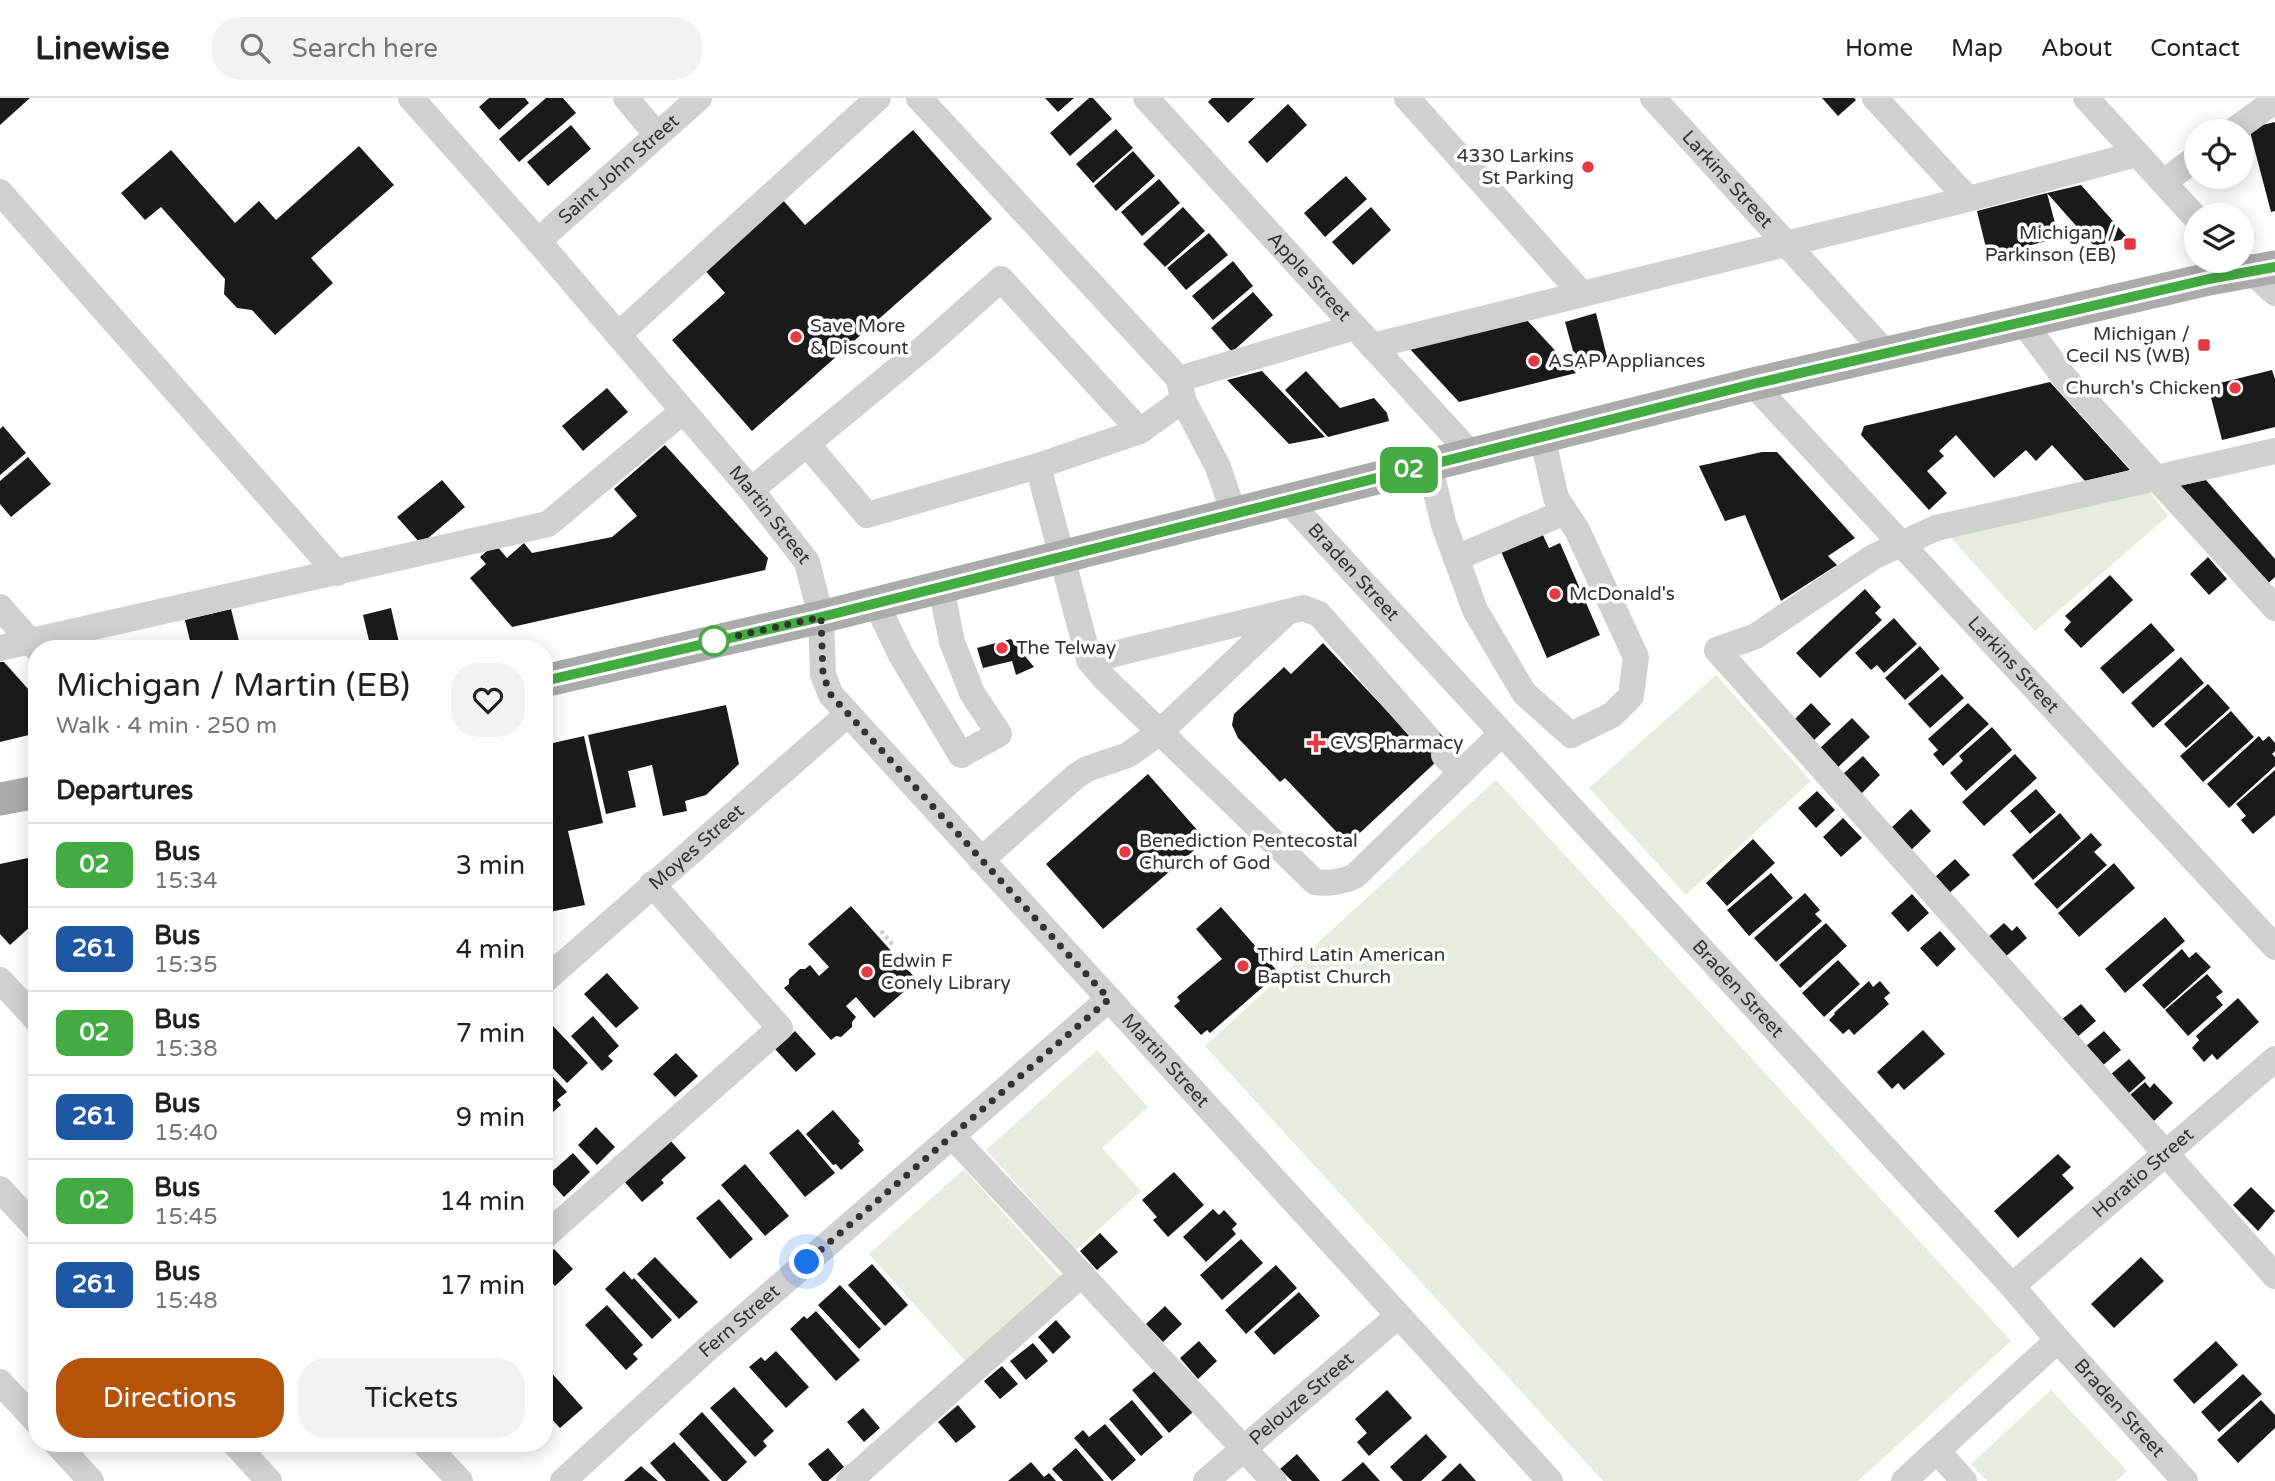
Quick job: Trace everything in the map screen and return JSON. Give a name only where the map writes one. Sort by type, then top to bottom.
[{"type":"main road","points":[[553,679],[821,617],[1753,384],[2199,281],[2260,273]]},
{"type":"main road","points":[[0,799],[28,794]]},
{"type":"street","name":"Martin Street","points":[[411,98],[751,490],[807,562],[821,617],[823,675],[831,695],[1550,1481]]},
{"type":"street","points":[[626,98],[657,135]]},
{"type":"street","name":"Saint John Street","points":[[538,242],[699,98]]},
{"type":"street","points":[[618,335],[878,98]]},
{"type":"street","points":[[919,98],[1181,390],[1218,467],[1234,514]]},
{"type":"street","name":"Apple Street","points":[[1146,98],[1471,454]]},
{"type":"street","points":[[1407,98],[1581,293]]},
{"type":"street","name":"Larkins Street","points":[[1653,98],[1886,353]]},
{"type":"street","points":[[1875,98],[1968,199]]},
{"type":"street","points":[[2087,98],[2184,204]]},
{"type":"street","points":[[2248,119],[2270,102]]},
{"type":"street","points":[[807,444],[867,515],[1038,466],[1140,432],[1181,390],[1363,337],[1581,293],[1968,199],[2137,154]]},
{"type":"street","points":[[2164,182],[2184,167]]},
{"type":"street","points":[[0,191],[337,573]]},
{"type":"street","points":[[751,490],[927,345],[1001,279],[1140,432]]},
{"type":"street","points":[[2023,322],[2064,377],[2275,608]]},
{"type":"street","name":"Larkins Street","points":[[1753,384],[2275,947]]},
{"type":"street","points":[[54,640],[548,524],[683,411]]},
{"type":"street","points":[[1429,464],[1444,525],[1475,610],[1524,693],[1571,735],[1612,715],[1631,696],[1636,657],[1577,530],[1556,498],[1542,436]]},
{"type":"street","points":[[2275,451],[1936,528],[1873,557],[1756,636],[1717,650],[2275,1276]]},
{"type":"street","points":[[1038,466],[1089,660],[1104,678],[1315,882],[1326,884],[1355,876],[1444,755],[1501,734]]},
{"type":"street","name":"Braden Street","points":[[1287,500],[2012,1286],[2057,1340],[2185,1481]]},
{"type":"street","points":[[1456,558],[1565,512]]},
{"type":"street","points":[[876,603],[901,655],[961,755],[999,734],[972,693],[952,642],[941,587]]},
{"type":"street","points":[[0,607],[29,640]]},
{"type":"street","points":[[1089,660],[1303,608],[1312,610],[1319,614],[1444,755]]},
{"type":"street","points":[[981,860],[1076,776],[1087,769],[1128,755],[1160,732],[1287,612]]},
{"type":"street","points":[[0,648],[28,645]]},
{"type":"street","name":"Moyes Street","points":[[553,973],[848,713]]},
{"type":"street","points":[[553,1229],[780,1028],[652,884]]},
{"type":"street","points":[[0,980],[24,1008]]},
{"type":"street","name":"Fern Street","points":[[563,1481],[704,1352],[1109,999]]},
{"type":"street","name":"Horatio Street","points":[[2012,1286],[2275,1059]]},
{"type":"street","points":[[951,1136],[1274,1481]]},
{"type":"street","points":[[0,1189],[28,1219]]},
{"type":"street","points":[[849,1481],[1082,1274]]},
{"type":"street","name":"Pelouze Street","points":[[1206,1481],[1398,1315]]},
{"type":"street","points":[[1904,1481],[2057,1340]]},
{"type":"street","points":[[0,1382],[28,1412]]},
{"type":"street","points":[[1937,1451],[1964,1481]]},
{"type":"street","points":[[64,1452],[91,1481]]},
{"type":"street","points":[[242,1452],[269,1481]]},
{"type":"street","points":[[433,1452],[460,1481]]},
{"type":"path","points":[[881,931],[885,940],[893,945]]},
{"type":"shaded area","points":[[2150,492],[2168,516],[2035,631],[1951,538]]},
{"type":"shaded area","points":[[1716,675],[1811,781],[1686,895],[1589,788]]},
{"type":"shaded area","points":[[1496,780],[2011,1341],[1858,1481],[1603,1481],[1205,1046]]},
{"type":"shaded area","points":[[1097,1050],[1148,1107],[1102,1148],[1141,1191],[1076,1250],[986,1150]]},
{"type":"shaded area","points":[[964,1169],[1063,1279],[968,1364],[869,1254]]},
{"type":"shaded area","points":[[2051,1390],[2127,1471],[2116,1481],[1987,1481],[1971,1464]]},
{"type":"building","points":[[0,98],[30,98],[0,125]]},
{"type":"building","points":[[489,98],[525,98],[529,103],[499,130],[479,107]]},
{"type":"building","points":[[546,98],[563,98],[576,113],[519,162],[499,139]]},
{"type":"building","points":[[1045,98],[1074,98],[1058,112]]},
{"type":"building","points":[[1089,98],[1093,98],[1112,119],[1070,156],[1050,133]]},
{"type":"building","points":[[1212,98],[1255,98],[1228,123],[1208,102]]},
{"type":"building","points":[[1822,98],[1854,98],[1856,100],[1838,116]]},
{"type":"building","points":[[1288,104],[1307,125],[1267,163],[1248,142]]},
{"type":"building","points":[[2275,122],[2275,211],[2271,212],[2254,147],[2254,127]]},
{"type":"building","points":[[571,125],[591,149],[548,186],[527,162]]},
{"type":"building","points":[[1116,129],[1133,148],[1093,183],[1076,164]]},
{"type":"building","points":[[913,130],[992,219],[752,431],[672,340],[725,293],[703,268],[782,199],[805,225]]},
{"type":"building","points":[[359,146],[394,185],[311,258],[333,283],[275,335],[252,310],[237,308],[224,294],[225,279],[161,207],[145,220],[121,193],[171,150],[235,223],[259,201],[276,220]]},
{"type":"building","points":[[1133,151],[1155,176],[1116,211],[1094,186]]},
{"type":"building","points":[[1346,176],[1367,199],[1325,237],[1304,213]]},
{"type":"building","points":[[1159,179],[1180,203],[1142,236],[1121,212]]},
{"type":"building","points":[[2081,185],[2128,238],[2094,246],[2047,193]]},
{"type":"building","points":[[2047,193],[2059,238],[1988,256],[1977,211]]},
{"type":"building","points":[[1183,207],[1205,231],[1165,267],[1143,244]]},
{"type":"building","points":[[1371,207],[1391,230],[1353,265],[1332,242]]},
{"type":"building","points":[[1209,233],[1228,255],[1186,290],[1167,268]]},
{"type":"building","points":[[1233,261],[1253,286],[1213,320],[1192,296]]},
{"type":"building","points":[[1253,292],[1273,315],[1232,352],[1211,328]]},
{"type":"building","points":[[1596,313],[1608,361],[1578,369],[1565,322]]},
{"type":"building","points":[[1525,318],[1576,373],[1459,402],[1409,348]]},
{"type":"building","points":[[2272,370],[2275,379],[2275,427],[2222,440],[2208,386]]},
{"type":"building","points":[[1262,371],[1325,437],[1289,444],[1227,380]]},
{"type":"building","points":[[1306,371],[1340,408],[1374,398],[1387,413],[1389,421],[1328,437],[1285,390]]},
{"type":"building","points":[[2050,382],[2130,470],[2085,481],[2052,445],[2036,461],[2026,450],[1994,478],[1956,435],[1939,451],[1944,456],[1927,471],[1947,493],[1929,510],[1861,435],[1864,426]]},
{"type":"building","points":[[607,388],[628,412],[583,451],[562,426]]},
{"type":"building","points":[[3,426],[26,453],[0,475],[0,429]]},
{"type":"building","points":[[665,445],[768,558],[765,570],[512,627],[470,578],[486,564],[480,557],[495,544],[507,558],[524,543],[532,553],[612,537],[637,516],[614,489]]},
{"type":"building","points":[[1762,452],[1777,452],[1855,538],[1828,556],[1837,565],[1781,601],[1745,515],[1725,521],[1699,466]]},
{"type":"building","points":[[28,457],[51,484],[11,517],[0,504],[0,481]]},
{"type":"building","points":[[442,480],[465,507],[421,544],[397,517]]},
{"type":"building","points":[[2206,480],[2275,559],[2275,577],[2265,586],[2178,486]]},
{"type":"building","points":[[1541,531],[1549,548],[1560,543],[1600,635],[1547,658],[1500,549]]},
{"type":"building","points":[[2208,557],[2227,579],[2209,595],[2190,574]]},
{"type":"building","points":[[2110,575],[2133,600],[2081,648],[2064,630],[2071,622],[2065,616]]},
{"type":"building","points":[[1865,589],[1881,607],[1875,613],[1882,620],[1820,678],[1796,653]]},
{"type":"building","points":[[391,608],[398,640],[369,640],[363,615]]},
{"type":"building","points":[[231,609],[239,640],[190,640],[185,620]]},
{"type":"building","points":[[1894,618],[1917,644],[1884,673],[1877,665],[1871,670],[1855,653]]},
{"type":"building","points":[[2151,623],[2175,650],[2123,694],[2100,668]]},
{"type":"building","points":[[1011,639],[1034,667],[1016,675],[1012,661],[983,668],[977,648]]},
{"type":"building","points":[[1323,643],[1419,745],[1436,729],[1452,747],[1348,844],[1285,778],[1280,782],[1238,738],[1232,725],[1234,714],[1284,667],[1291,674]]},
{"type":"building","points":[[1920,646],[1940,669],[1905,700],[1885,678]]},
{"type":"building","points":[[2181,657],[2204,683],[2153,728],[2131,703]]},
{"type":"building","points":[[0,662],[4,662],[28,689],[28,735],[0,742]]},
{"type":"building","points":[[1942,674],[1964,698],[1930,728],[1908,704]]},
{"type":"building","points":[[2208,684],[2230,708],[2186,748],[2164,724]]},
{"type":"building","points":[[1811,703],[1831,724],[1812,742],[1793,721]]},
{"type":"building","points":[[1968,703],[1989,724],[1943,766],[1933,754],[1938,750],[1928,739]]},
{"type":"building","points":[[726,705],[739,764],[706,795],[685,801],[687,811],[663,816],[652,765],[628,771],[636,807],[606,814],[588,735]]},
{"type":"building","points":[[2231,711],[2254,737],[2203,782],[2180,756]]},
{"type":"building","points":[[1852,718],[1870,737],[1836,769],[1818,750]]},
{"type":"building","points":[[1992,727],[2012,750],[1966,791],[1950,773],[1963,761],[1959,756]]},
{"type":"building","points":[[584,736],[603,823],[568,831],[585,905],[553,911],[553,743]]},
{"type":"building","points":[[2259,736],[2263,741],[2269,736],[2275,743],[2275,751],[2272,754],[2275,757],[2275,766],[2229,808],[2207,784]]},
{"type":"building","points":[[2015,754],[2037,778],[1984,826],[1962,802]]},
{"type":"building","points":[[1863,756],[1880,775],[1861,794],[1843,774]]},
{"type":"building","points":[[2275,770],[2275,815],[2253,834],[2241,820],[2246,816],[2236,804]]},
{"type":"building","name":"Benediction Pentecostal Church of God","points":[[1148,774],[1206,840],[1103,929],[1046,864]]},
{"type":"building","points":[[2036,789],[2056,812],[2030,834],[2010,811]]},
{"type":"building","points":[[1817,791],[1835,810],[1816,828],[1798,808]]},
{"type":"building","points":[[1911,809],[1931,831],[1910,851],[1890,829]]},
{"type":"building","points":[[2060,813],[2081,838],[2033,880],[2012,855]]},
{"type":"building","points":[[1843,818],[1862,838],[1841,857],[1823,837]]},
{"type":"building","points":[[2091,833],[2102,845],[2094,852],[2107,865],[2057,909],[2034,884]]},
{"type":"building","points":[[1753,839],[1775,863],[1727,906],[1706,883]]},
{"type":"building","points":[[28,858],[28,929],[10,945],[0,934],[0,864]]},
{"type":"building","points":[[1955,859],[1970,875],[1948,894],[1934,878]]},
{"type":"building","points":[[2114,863],[2135,888],[2079,937],[2058,913]]},
{"type":"building","points":[[1771,873],[1793,898],[1749,936],[1727,910]]},
{"type":"building","points":[[1805,893],[1820,910],[1815,914],[1822,921],[1776,962],[1754,938]]},
{"type":"building","points":[[1912,894],[1929,913],[1908,932],[1891,913]]},
{"type":"building","name":"Edwin F Conely Library","points":[[851,906],[917,980],[874,1018],[856,997],[846,1006],[856,1017],[852,1027],[841,1037],[836,1036],[831,1040],[784,988],[800,969],[810,965],[819,976],[829,967],[808,944]]},
{"type":"building","name":"Third Latin American Baptist Church","points":[[1221,907],[1279,973],[1210,1033],[1207,1030],[1201,1035],[1174,1006],[1180,1001],[1177,997],[1222,959],[1196,929]]},
{"type":"building","points":[[2165,917],[2185,941],[2125,993],[2105,969]]},
{"type":"building","points":[[1826,923],[1847,946],[1800,988],[1779,965]]},
{"type":"building","points":[[2004,923],[2012,931],[2017,926],[2027,938],[2004,958],[1986,939]]},
{"type":"building","points":[[1940,931],[1956,949],[1937,967],[1920,948]]},
{"type":"building","points":[[2182,949],[2189,958],[2196,952],[2211,967],[2164,1009],[2142,985]]},
{"type":"building","points":[[1838,960],[1860,984],[1824,1017],[1802,993]]},
{"type":"building","points":[[607,973],[639,1008],[616,1028],[584,994]]},
{"type":"building","points":[[2207,974],[2223,992],[2216,997],[2223,1005],[2188,1036],[2165,1010]]},
{"type":"building","points":[[1869,981],[1873,987],[1880,981],[1890,993],[1884,998],[1889,1004],[1854,1035],[1849,1029],[1843,1034],[1829,1020]]},
{"type":"building","points":[[2238,998],[2259,1022],[2217,1060],[2212,1054],[2204,1062],[2192,1048],[2199,1040],[2196,1036]]},
{"type":"building","points":[[2081,1004],[2096,1021],[2076,1038],[2061,1020]]},
{"type":"building","points":[[593,1016],[619,1046],[608,1056],[613,1061],[602,1071],[571,1036]]},
{"type":"building","points":[[553,1026],[588,1063],[567,1083],[553,1068]]},
{"type":"building","points":[[1923,1030],[1945,1054],[1904,1090],[1898,1083],[1892,1089],[1877,1072]]},
{"type":"building","points":[[795,1031],[816,1054],[796,1072],[775,1049]]},
{"type":"building","points":[[2104,1031],[2121,1050],[2102,1066],[2086,1046]]},
{"type":"building","points":[[676,1053],[698,1076],[675,1097],[653,1074]]},
{"type":"building","points":[[2129,1059],[2146,1078],[2128,1094],[2110,1075]]},
{"type":"building","points":[[553,1077],[567,1092],[557,1100],[561,1105],[553,1112]]},
{"type":"building","points":[[2145,1082],[2150,1088],[2154,1083],[2173,1103],[2154,1121],[2130,1095]]},
{"type":"building","points":[[833,1110],[860,1141],[858,1143],[864,1150],[841,1170],[836,1164],[833,1165],[806,1134]]},
{"type":"building","points":[[596,1127],[615,1147],[597,1165],[578,1145]]},
{"type":"building","points":[[798,1129],[835,1173],[805,1197],[769,1153]]},
{"type":"building","points":[[669,1139],[686,1158],[661,1180],[664,1183],[642,1202],[623,1180]]},
{"type":"building","points":[[573,1153],[590,1172],[564,1197],[553,1185],[553,1171]]},
{"type":"building","points":[[2058,1154],[2071,1167],[2062,1175],[2074,1188],[2018,1238],[1994,1211]]},
{"type":"building","points":[[745,1164],[789,1216],[765,1236],[721,1185]]},
{"type":"building","points":[[1174,1172],[1204,1205],[1168,1237],[1153,1220],[1157,1217],[1142,1200]]},
{"type":"building","points":[[2251,1187],[2275,1211],[2258,1231],[2233,1205]]},
{"type":"building","points":[[719,1199],[753,1239],[730,1259],[696,1218]]},
{"type":"building","points":[[1213,1209],[1219,1215],[1224,1210],[1237,1224],[1232,1229],[1236,1234],[1206,1262],[1183,1237]]},
{"type":"building","points":[[1100,1233],[1118,1252],[1097,1270],[1080,1251]]},
{"type":"building","points":[[1241,1239],[1263,1263],[1222,1300],[1200,1275]]},
{"type":"building","points":[[553,1250],[573,1269],[555,1286],[553,1284]]},
{"type":"building","points":[[655,1257],[698,1302],[679,1319],[637,1274]]},
{"type":"building","points":[[2141,1257],[2164,1281],[2114,1328],[2091,1304]]},
{"type":"building","points":[[872,1264],[908,1305],[885,1326],[848,1285]]},
{"type":"building","points":[[1276,1265],[1297,1288],[1246,1334],[1225,1310]]},
{"type":"building","points":[[624,1271],[632,1280],[634,1278],[672,1320],[652,1339],[605,1289]]},
{"type":"building","points":[[840,1285],[881,1329],[859,1349],[818,1305]]},
{"type":"building","points":[[1299,1292],[1320,1316],[1274,1355],[1254,1332]]},
{"type":"building","points":[[607,1305],[643,1345],[633,1354],[638,1359],[626,1370],[585,1325]]},
{"type":"building","points":[[1165,1306],[1182,1324],[1163,1342],[1146,1324]]},
{"type":"building","points":[[816,1311],[860,1360],[836,1381],[790,1329],[804,1316],[807,1319]]},
{"type":"building","points":[[1056,1320],[1071,1337],[1053,1354],[1038,1337]]},
{"type":"building","points":[[1199,1341],[1217,1361],[1198,1379],[1180,1358]]},
{"type":"building","points":[[2216,1341],[2238,1365],[2194,1404],[2173,1380]]},
{"type":"building","points":[[1033,1343],[1048,1361],[1026,1380],[1010,1361]]},
{"type":"building","points":[[776,1351],[809,1387],[786,1408],[749,1367],[761,1357],[765,1361]]},
{"type":"building","points":[[1002,1366],[1018,1384],[1000,1399],[984,1381]]},
{"type":"building","points":[[1156,1370],[1193,1412],[1169,1433],[1132,1390]]},
{"type":"building","points":[[2243,1374],[2262,1394],[2219,1432],[2201,1412]]},
{"type":"building","points":[[553,1375],[583,1408],[560,1428],[553,1421]]},
{"type":"building","points":[[734,1387],[774,1431],[763,1441],[767,1446],[755,1457],[710,1408]]},
{"type":"building","points":[[1387,1390],[1412,1418],[1369,1456],[1357,1442],[1367,1433],[1355,1419]]},
{"type":"building","points":[[1132,1400],[1163,1437],[1141,1456],[1109,1419]]},
{"type":"building","points":[[2261,1400],[2275,1415],[2275,1428],[2238,1463],[2217,1440]]},
{"type":"building","points":[[958,1405],[976,1427],[956,1443],[938,1422]]},
{"type":"building","points":[[863,1408],[880,1428],[864,1442],[847,1422]]},
{"type":"building","points":[[702,1412],[747,1462],[727,1481],[722,1481],[679,1434]]},
{"type":"building","points":[[1105,1424],[1136,1460],[1112,1481],[1074,1438],[1083,1430],[1089,1437]]},
{"type":"building","points":[[1426,1434],[1447,1457],[1421,1481],[1403,1481],[1390,1467]]},
{"type":"building","points":[[674,1442],[710,1481],[666,1481],[650,1463]]},
{"type":"building","points":[[828,1448],[844,1467],[828,1481],[822,1481],[808,1464]]},
{"type":"building","points":[[1076,1448],[1104,1481],[1063,1481],[1052,1469]]},
{"type":"building","points":[[1297,1454],[1320,1481],[1292,1481],[1280,1469]]},
{"type":"building","points":[[1031,1462],[1044,1477],[1049,1473],[1056,1481],[1008,1481]]},
{"type":"building","points":[[1363,1462],[1380,1481],[1341,1481]]},
{"type":"building","points":[[1460,1463],[1476,1481],[1441,1481]]},
{"type":"building","points":[[641,1466],[658,1481],[624,1481]]},
{"type":"bus line","name":"02","points":[[553,679],[821,617],[1753,384],[2209,279],[2275,267]]},
{"type":"place","name":"4330 Larkins St Parking","points":[[1588,167]]},
{"type":"place","name":"Michigan / Parkinson (EB)","points":[[2130,244]]},
{"type":"place","name":"Save More & Discount","points":[[796,337]]},
{"type":"place","name":"Michigan / Cecil NS (WB)","points":[[2204,345]]},
{"type":"place","name":"ASAP Appliances","points":[[1534,361]]},
{"type":"place","name":"Church's Chicken","points":[[2235,388]]},
{"type":"place","name":"McDonald's","points":[[1555,594]]},
{"type":"place","name":"The Telway","points":[[1002,648]]},
{"type":"place","name":"CVS Pharmacy","points":[[1316,743]]},
{"type":"place","name":"Benediction Pentecostal Church of God","points":[[1125,852]]},
{"type":"place","name":"Third Latin American Baptist Church","points":[[1243,966]]},
{"type":"place","name":"Edwin F Conely Library","points":[[867,972]]},
{"type":"route","points":[[714,641],[821,617],[823,675],[831,695],[1109,999],[807,1262]]}]
